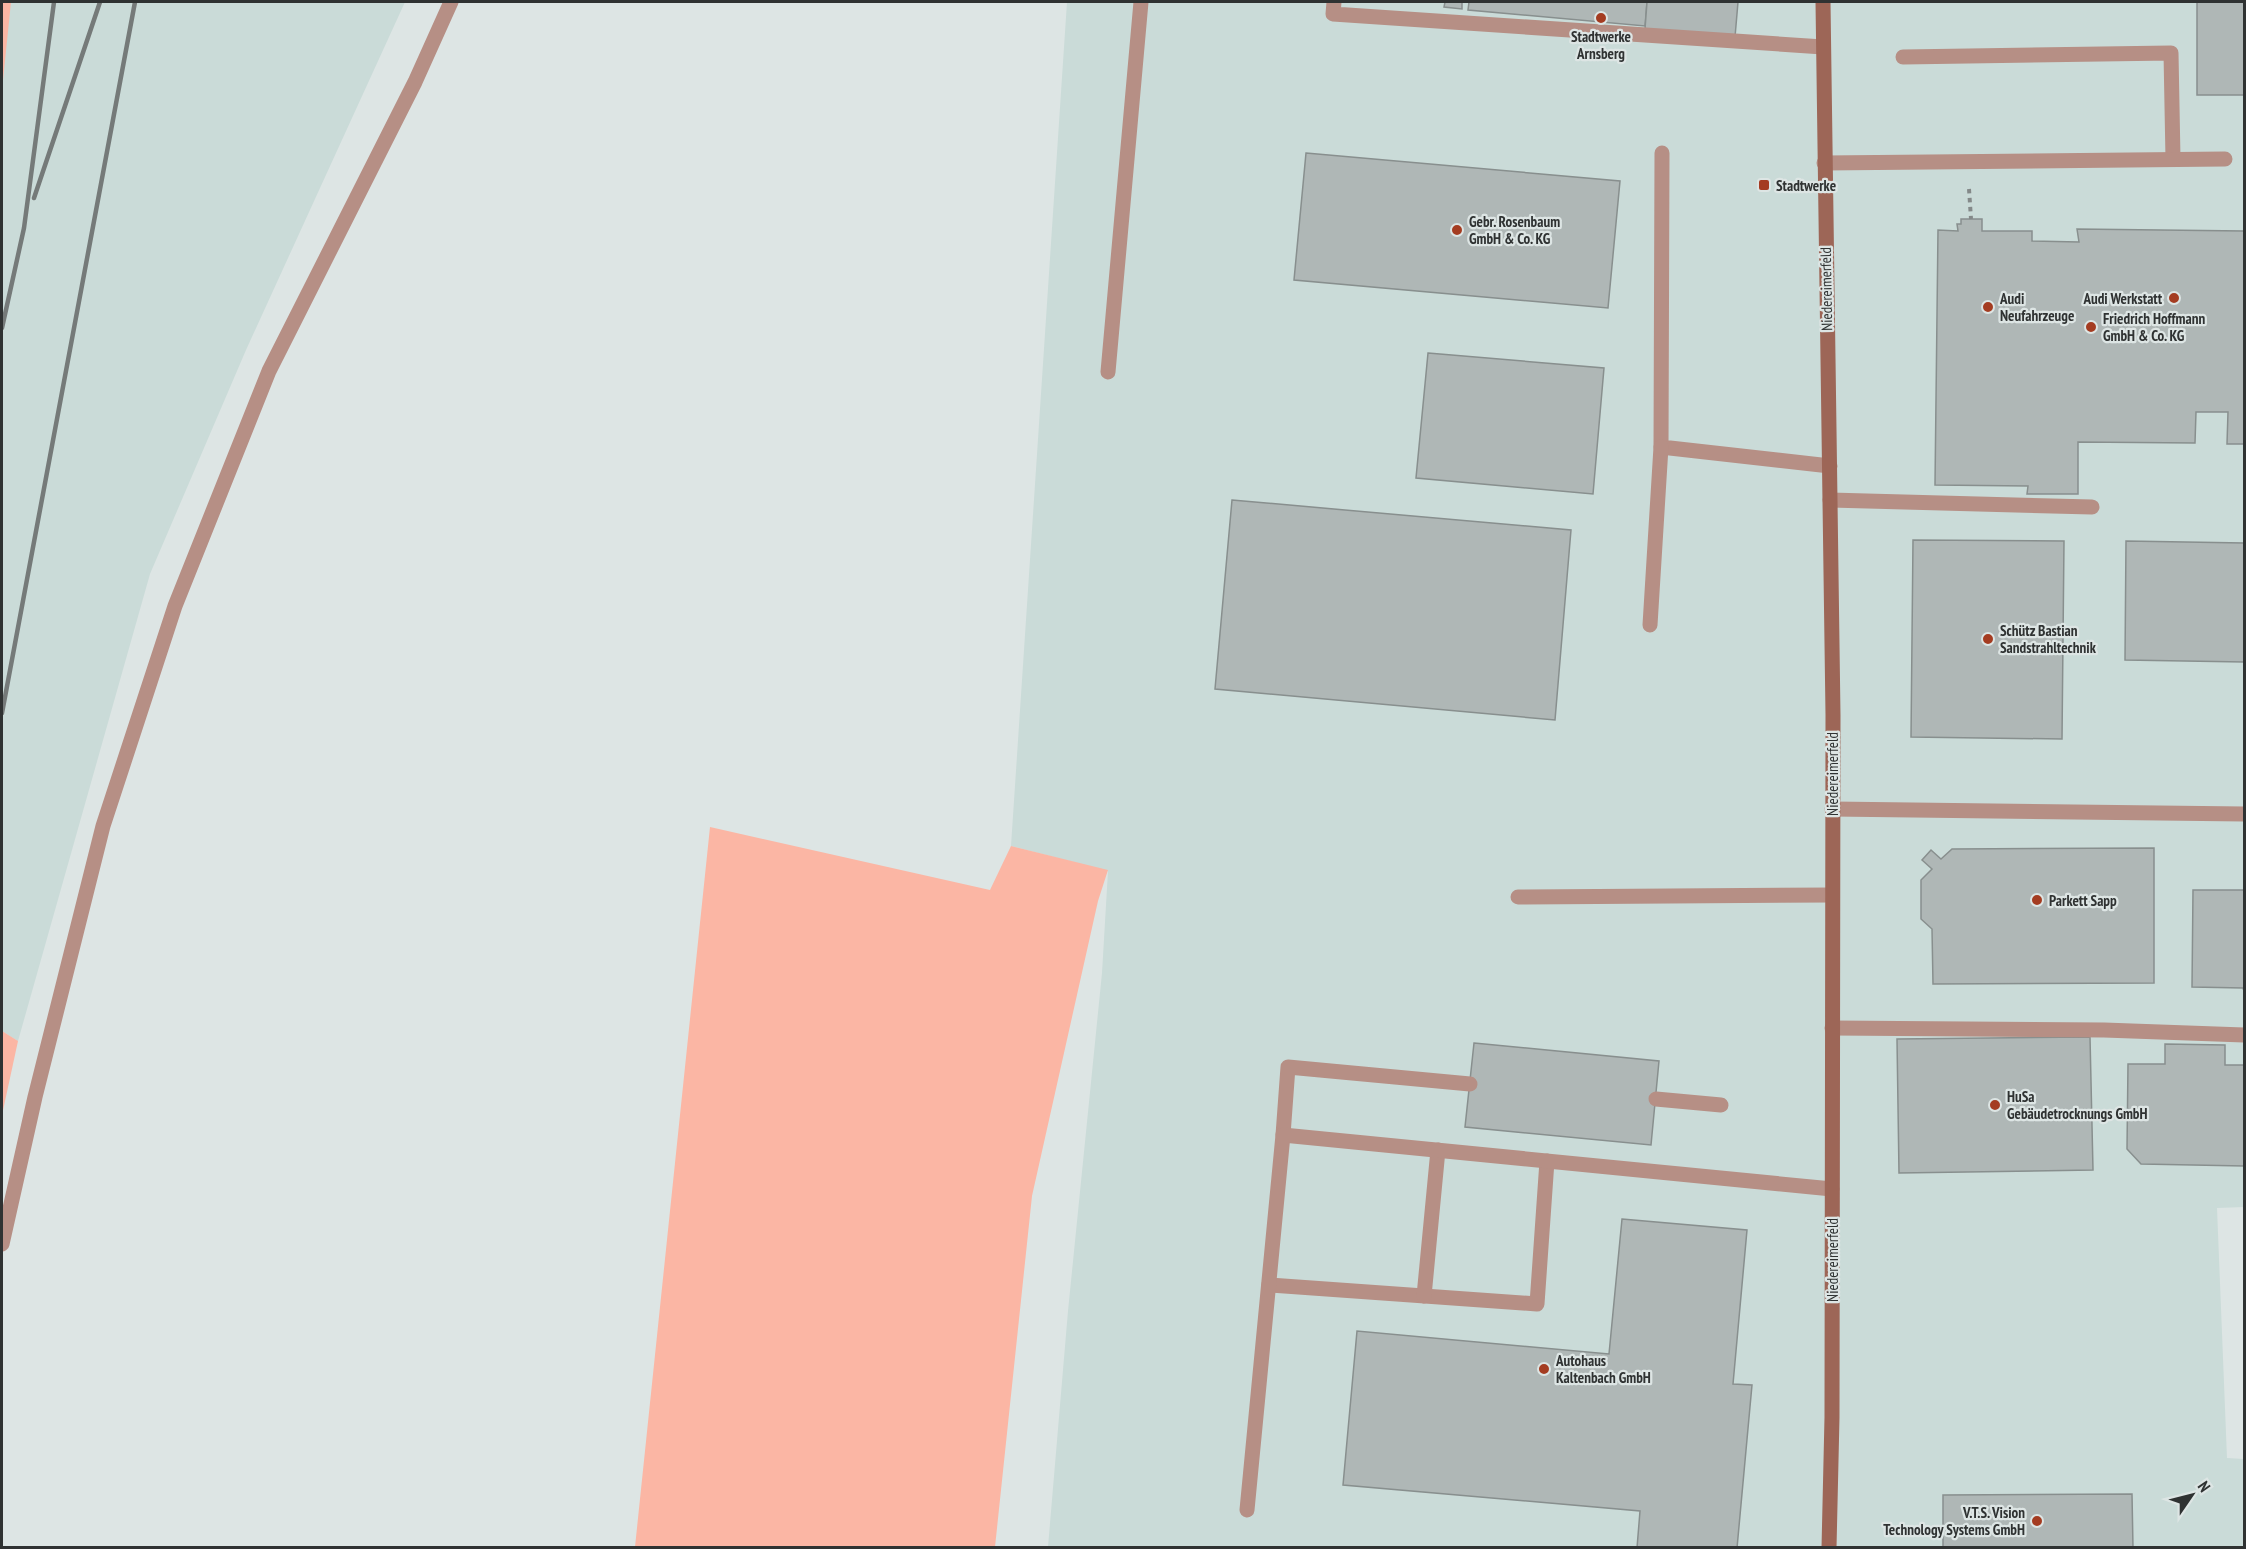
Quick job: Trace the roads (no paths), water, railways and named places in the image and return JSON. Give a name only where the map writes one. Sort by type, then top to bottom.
[{"type":"street","points":[[2,1244],[35,1096],[103,826],[175,606],[269,371],[415,82],[451,2]]},
{"type":"street","points":[[1108,372],[1141,2]]},
{"type":"street","points":[[1334,2],[1333,14],[1823,47]]},
{"type":"street","name":"Niedereimerfeld","points":[[1823,2],[1830,466],[1832,809],[1832,1417],[1829,1548]]},
{"type":"street","points":[[1904,57],[2171,53],[2173,159]]},
{"type":"street","points":[[1650,625],[1661,447],[1662,153]]},
{"type":"street","points":[[1824,163],[2225,159]]},
{"type":"street","points":[[1661,447],[1830,466]]},
{"type":"street","points":[[1830,500],[2092,507]]},
{"type":"street","points":[[1832,809],[2244,814]]},
{"type":"street","points":[[1518,897],[1832,895]]},
{"type":"street","points":[[1832,1028],[2104,1030],[2244,1035]]},
{"type":"street","points":[[1247,1510],[1288,1067],[1470,1084]]},
{"type":"street","points":[[1656,1099],[1721,1105]]},
{"type":"street","points":[[1282,1135],[1832,1189]]},
{"type":"street","points":[[1424,1296],[1438,1150]]},
{"type":"street","points":[[1269,1285],[1537,1304],[1547,1161]]},
{"type":"railway","points":[[2,328],[24,228],[54,2]]},
{"type":"railway","points":[[34,198],[100,2]]},
{"type":"railway","points":[[2,713],[135,2]]},
{"type":"place","name":"Stadtwerke Arnsberg","points":[[1601,18]]},
{"type":"place","name":"Stadtwerke","points":[[1764,185]]},
{"type":"place","name":"Gebr. Rosenbaum GmbH & Co. KG","points":[[1457,230]]},
{"type":"place","name":"Audi Werkstatt","points":[[2174,298]]},
{"type":"place","name":"Audi Neufahrzeuge","points":[[1988,307]]},
{"type":"place","name":"Friedrich Hoffmann GmbH & Co. KG","points":[[2091,327]]},
{"type":"place","name":"Schütz Bastian Sandstrahltechnik","points":[[1988,639]]},
{"type":"place","name":"Parkett Sapp","points":[[2037,900]]},
{"type":"place","name":"HuSa Gebäudetrocknungs GmbH","points":[[1995,1105]]},
{"type":"place","name":"Autohaus Kaltenbach GmbH","points":[[1544,1369]]},
{"type":"place","name":"V.T.S. Vision Technology Systems GmbH","points":[[2037,1521]]}]
